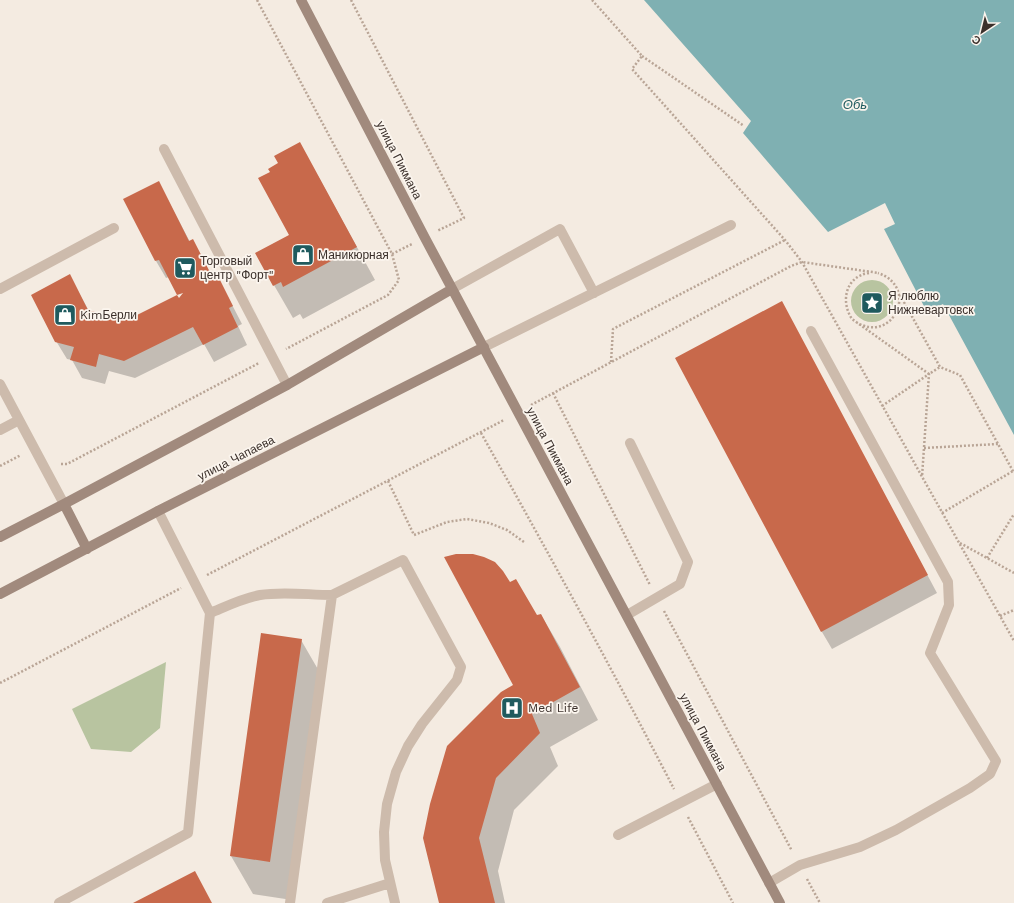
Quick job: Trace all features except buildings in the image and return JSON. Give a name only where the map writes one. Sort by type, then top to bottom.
[{"type":"street","name":"улица Пикмана","points":[[301,0],[517,412],[780,903]]},
{"type":"street","points":[[0,537],[287,385],[452,289]]},
{"type":"street","name":"улица Чапаева","points":[[0,594],[158,511],[484,348]]},
{"type":"street","points":[[64,504],[87,549]]},
{"type":"lane","points":[[164,149],[287,385]]},
{"type":"lane","points":[[484,348],[731,224]]},
{"type":"lane","points":[[0,289],[114,228]]},
{"type":"lane","points":[[452,289],[560,229],[594,293]]},
{"type":"lane","points":[[769,883],[800,865],[860,847],[896,830],[970,788],[990,774],[996,762],[930,653],[949,605],[948,582],[812,331]]},
{"type":"lane","points":[[0,384],[64,504]]},
{"type":"lane","points":[[0,430],[19,420]]},
{"type":"lane","points":[[626,615],[680,584],[688,562],[630,443]]},
{"type":"lane","points":[[59,903],[188,833],[210,613],[158,511]]},
{"type":"lane","points":[[210,613],[244,599],[262,595],[332,595],[403,560],[461,667],[457,680],[422,724],[408,746],[396,772],[387,804],[384,832],[385,860],[395,903]]},
{"type":"lane","points":[[290,903],[332,595]]},
{"type":"lane","points":[[618,835],[717,784]]},
{"type":"lane","points":[[327,903],[390,883]]},
{"type":"path","points":[[59,464],[67,464],[388,295],[399,280],[392,254],[257,0]]},
{"type":"path","points":[[351,0],[464,218]]},
{"type":"path","points":[[592,0],[642,56],[744,126]]},
{"type":"path","points":[[642,56],[632,69],[785,240],[802,262],[1014,641]]},
{"type":"path","points":[[611,363],[613,329],[785,240]]},
{"type":"path","points":[[820,903],[657,597],[553,394],[791,266],[802,262],[879,273],[890,280],[897,289],[940,367],[960,375],[1013,472],[942,513]]},
{"type":"path","points":[[879,273],[865,273],[853,280],[847,290],[845,300],[847,310],[852,319],[929,374]]},
{"type":"path","points":[[856,322],[865,327],[875,327],[890,321],[898,309],[900,299],[897,289]]},
{"type":"path","points":[[882,406],[940,367]]},
{"type":"path","points":[[922,477],[929,374]]},
{"type":"path","points":[[0,683],[481,433],[616,677],[733,903]]},
{"type":"path","points":[[924,448],[998,444]]},
{"type":"path","points":[[0,466],[34,448]]},
{"type":"path","points":[[388,481],[414,535],[447,522],[468,520],[489,523],[507,530],[524,542]]},
{"type":"path","points":[[987,558],[1014,514]]},
{"type":"path","points":[[959,543],[1014,573]]},
{"type":"path","points":[[1000,616],[1014,610]]},
{"type":"green space","points":[[868,280],[876,280],[884,283],[890,289],[893,301],[890,313],[884,319],[876,322],[868,322],[860,319],[854,313],[851,305],[851,297],[854,289],[860,283]]},
{"type":"green space","points":[[166,662],[160,728],[131,752],[91,749],[72,709]]},
{"type":"water","name":"Обь","points":[[644,0],[1014,0],[1014,435],[943,304],[927,312],[884,229],[895,224],[885,203],[828,232],[743,133],[751,121]]},
{"type":"place","name":"Маникюрная","points":[[303,255]]},
{"type":"place","name":"Торговый центр \"Форт\"","points":[[185,268]]},
{"type":"place","name":"Я люблю Нижневартовск","points":[[872,303]]},
{"type":"place","name":"KimБерли","points":[[65,315]]},
{"type":"place","name":"Med Life","points":[[512,708]]}]
